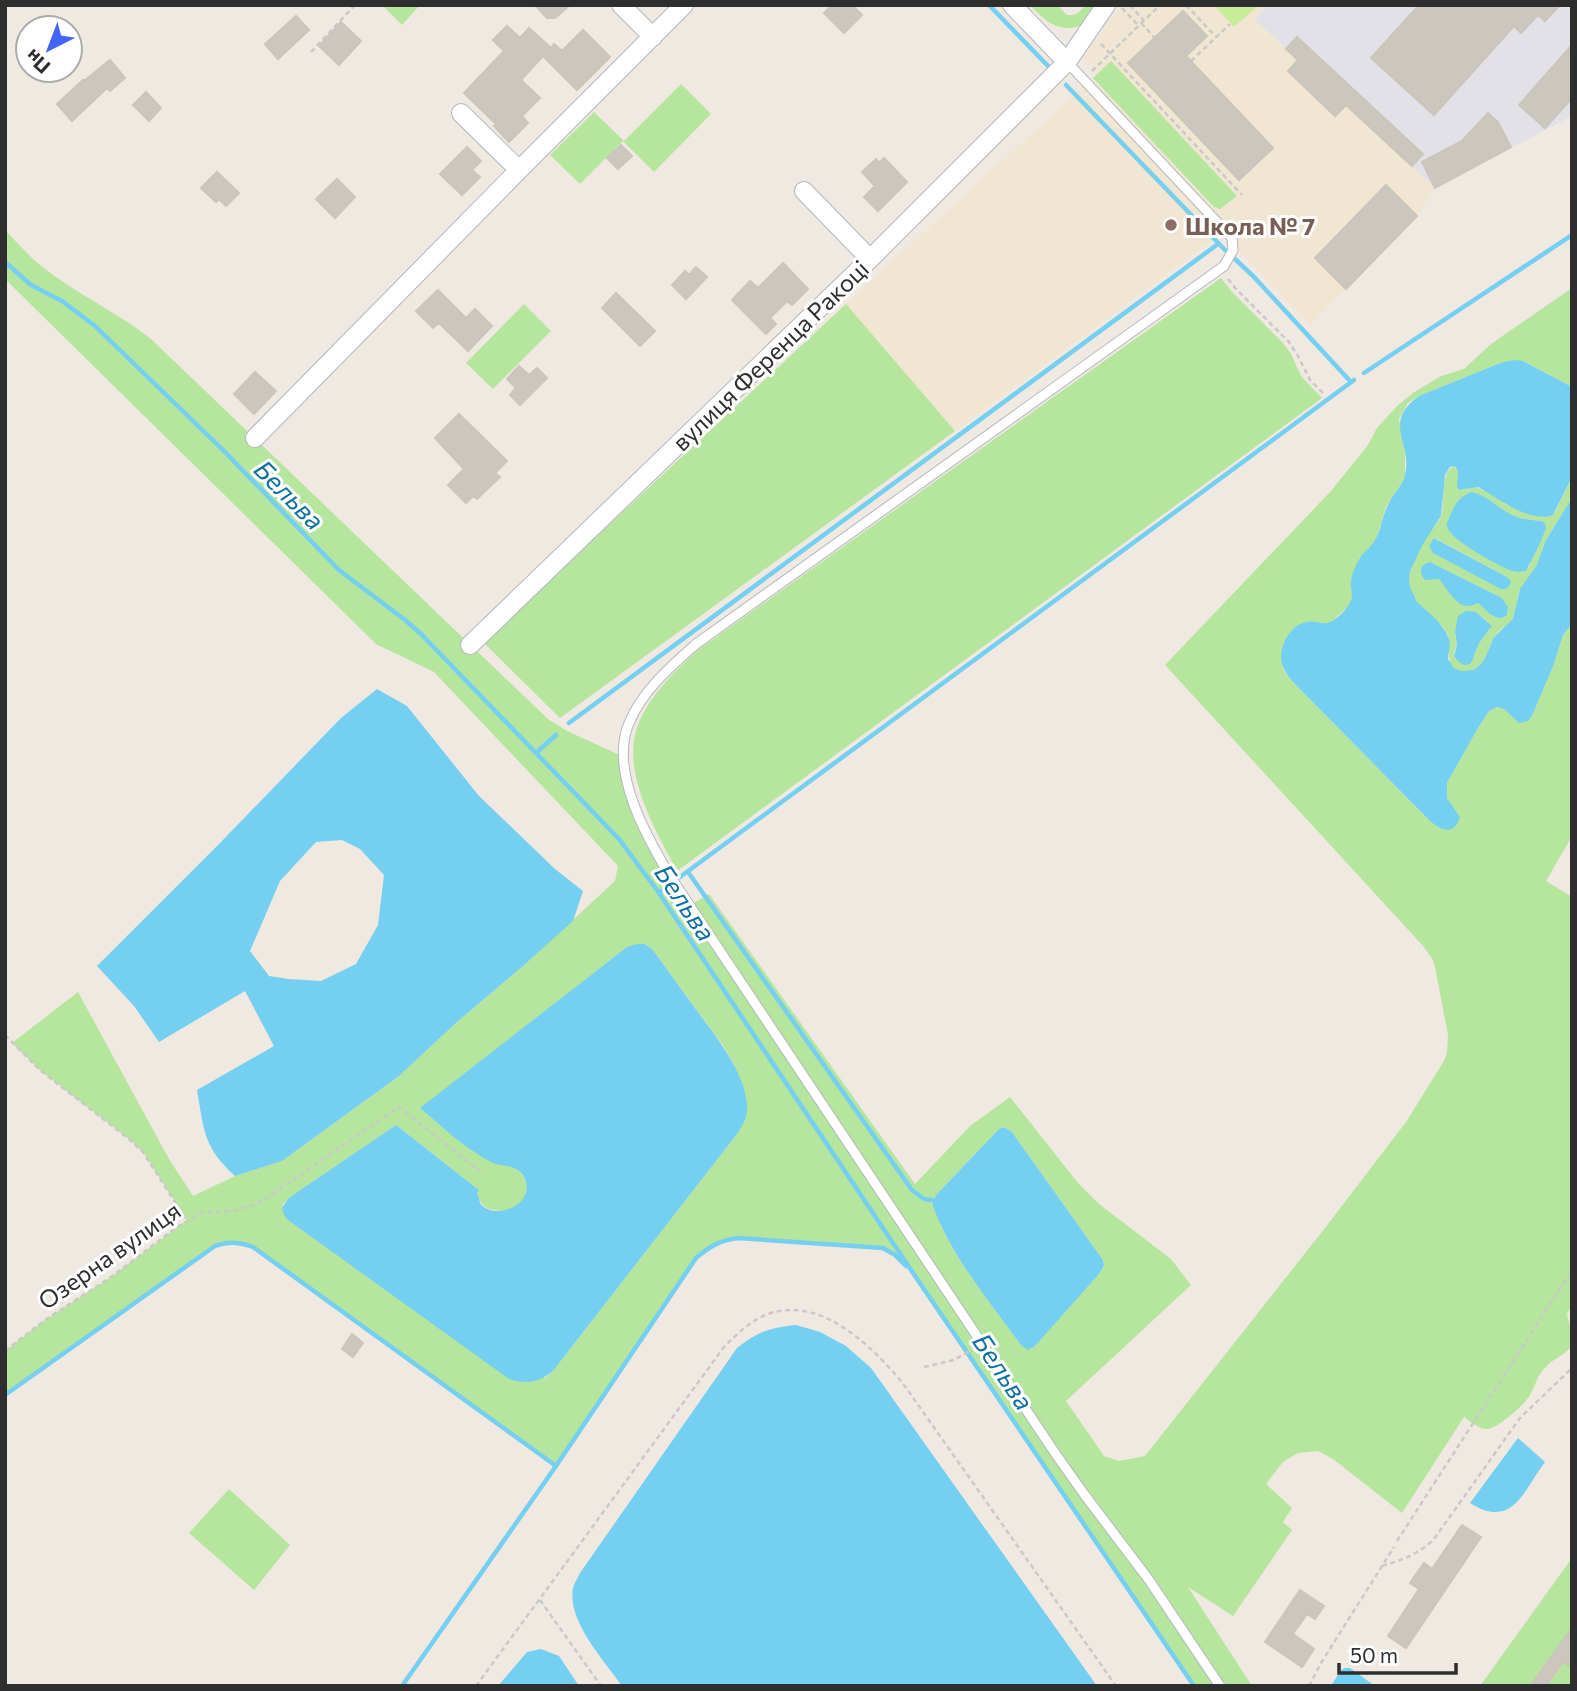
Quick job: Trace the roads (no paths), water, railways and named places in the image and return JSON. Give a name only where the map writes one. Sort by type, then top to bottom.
[{"type":"street","points":[[621,5],[653,37]]},
{"type":"street","points":[[255,438],[684,5]]},
{"type":"street","points":[[1012,5],[1067,62]]},
{"type":"street","name":"вулиця Ференца Ракоці","points":[[470,645],[870,259],[1067,62],[1106,5]]},
{"type":"street","points":[[461,113],[519,170]]},
{"type":"street","points":[[804,191],[870,259]]},
{"type":"lane","points":[[1067,62],[1231,238],[1233,250],[1224,266],[696,644],[662,677],[635,710],[624,740],[624,757],[629,789],[636,810],[670,876],[1055,1452],[1149,1580],[1220,1686]]},
{"type":"water","points":[[1523,361],[1572,387],[1572,477],[1553,515],[1544,517],[1524,513],[1478,487],[1459,490],[1458,471],[1455,466],[1450,467],[1445,475],[1441,516],[1410,571],[1410,587],[1417,602],[1446,632],[1450,642],[1448,659],[1454,668],[1461,671],[1474,670],[1485,658],[1494,637],[1513,619],[1520,589],[1537,565],[1545,542],[1572,498],[1572,624],[1563,635],[1554,664],[1528,721],[1519,723],[1504,709],[1497,707],[1489,711],[1478,728],[1447,783],[1447,798],[1460,817],[1454,827],[1446,830],[1429,820],[1293,682],[1283,667],[1282,651],[1286,638],[1300,624],[1331,622],[1349,605],[1355,567],[1375,540],[1386,509],[1404,478],[1406,454],[1400,425],[1408,406],[1419,396],[1500,363]]},
{"type":"water","points":[[1471,492],[1515,516],[1545,523],[1545,532],[1526,571],[1513,571],[1503,567],[1464,544],[1450,531],[1447,524],[1456,505]]},
{"type":"water","points":[[1434,538],[1507,577],[1511,581],[1510,585],[1501,589],[1433,553],[1429,546]]},
{"type":"water","points":[[1430,562],[1502,598],[1508,607],[1507,615],[1495,617],[1478,603],[1463,605],[1455,600],[1439,579],[1425,580],[1421,569]]},
{"type":"water","points":[[1466,611],[1476,612],[1492,626],[1479,643],[1470,664],[1464,665],[1454,656],[1458,616]]},
{"type":"water","points":[[377,689],[407,706],[479,796],[555,869],[583,891],[573,921],[399,1076],[282,1161],[235,1176],[211,1147],[197,1090],[274,1046],[245,991],[159,1042],[134,1006],[97,966],[341,718]],"holes":[[[342,840],[360,849],[384,875],[378,925],[356,964],[321,981],[269,976],[250,951],[280,881],[316,842]]]},
{"type":"water","points":[[645,944],[653,950],[728,1056],[746,1096],[746,1116],[737,1134],[553,1371],[532,1381],[515,1381],[288,1220],[283,1208],[290,1197],[396,1125],[479,1190],[477,1193],[480,1203],[485,1207],[502,1211],[514,1207],[523,1199],[527,1188],[519,1171],[482,1157],[420,1108],[627,947]]},
{"type":"water","points":[[1004,1127],[1012,1132],[1103,1260],[1104,1266],[1034,1347],[1028,1350],[1021,1345],[971,1277],[949,1242],[932,1204],[936,1195],[999,1129]]},
{"type":"water","points":[[796,1325],[820,1332],[846,1346],[871,1368],[1097,1686],[622,1686],[581,1627],[573,1601],[575,1582],[737,1348],[765,1331]]},
{"type":"water","points":[[1518,1438],[1545,1462],[1523,1495],[1507,1510],[1497,1512],[1470,1503]]},
{"type":"water","points":[[541,1649],[559,1656],[579,1686],[498,1686],[527,1652]]},
{"type":"water","points":[[1345,1668],[1350,1668],[1375,1686],[1331,1686]]},
{"type":"waterway","points":[[989,5],[1049,67]]},
{"type":"waterway","points":[[1066,85],[1225,250]]},
{"type":"waterway","points":[[1364,373],[1572,235]]},
{"type":"waterway","points":[[569,723],[1218,244]]},
{"type":"waterway","points":[[1235,259],[1351,382]]},
{"type":"waterway","name":"Бельва","points":[[5,262],[31,285],[62,301],[95,326],[223,450],[339,570],[421,634],[619,839],[659,893],[1194,1686]]},
{"type":"waterway","points":[[680,877],[1354,380]]},
{"type":"waterway","points":[[536,753],[556,735]]},
{"type":"waterway","points":[[688,872],[912,1190],[924,1199],[932,1200]]},
{"type":"waterway","points":[[659,893],[669,885]]},
{"type":"waterway","points":[[402,1686],[556,1466],[696,1258],[715,1245],[738,1238],[883,1248],[906,1266]]},
{"type":"waterway","points":[[5,1395],[215,1246],[239,1243],[253,1247],[556,1466]]},
{"type":"place","name":"Школа № 7","points":[[1171,225]]}]
